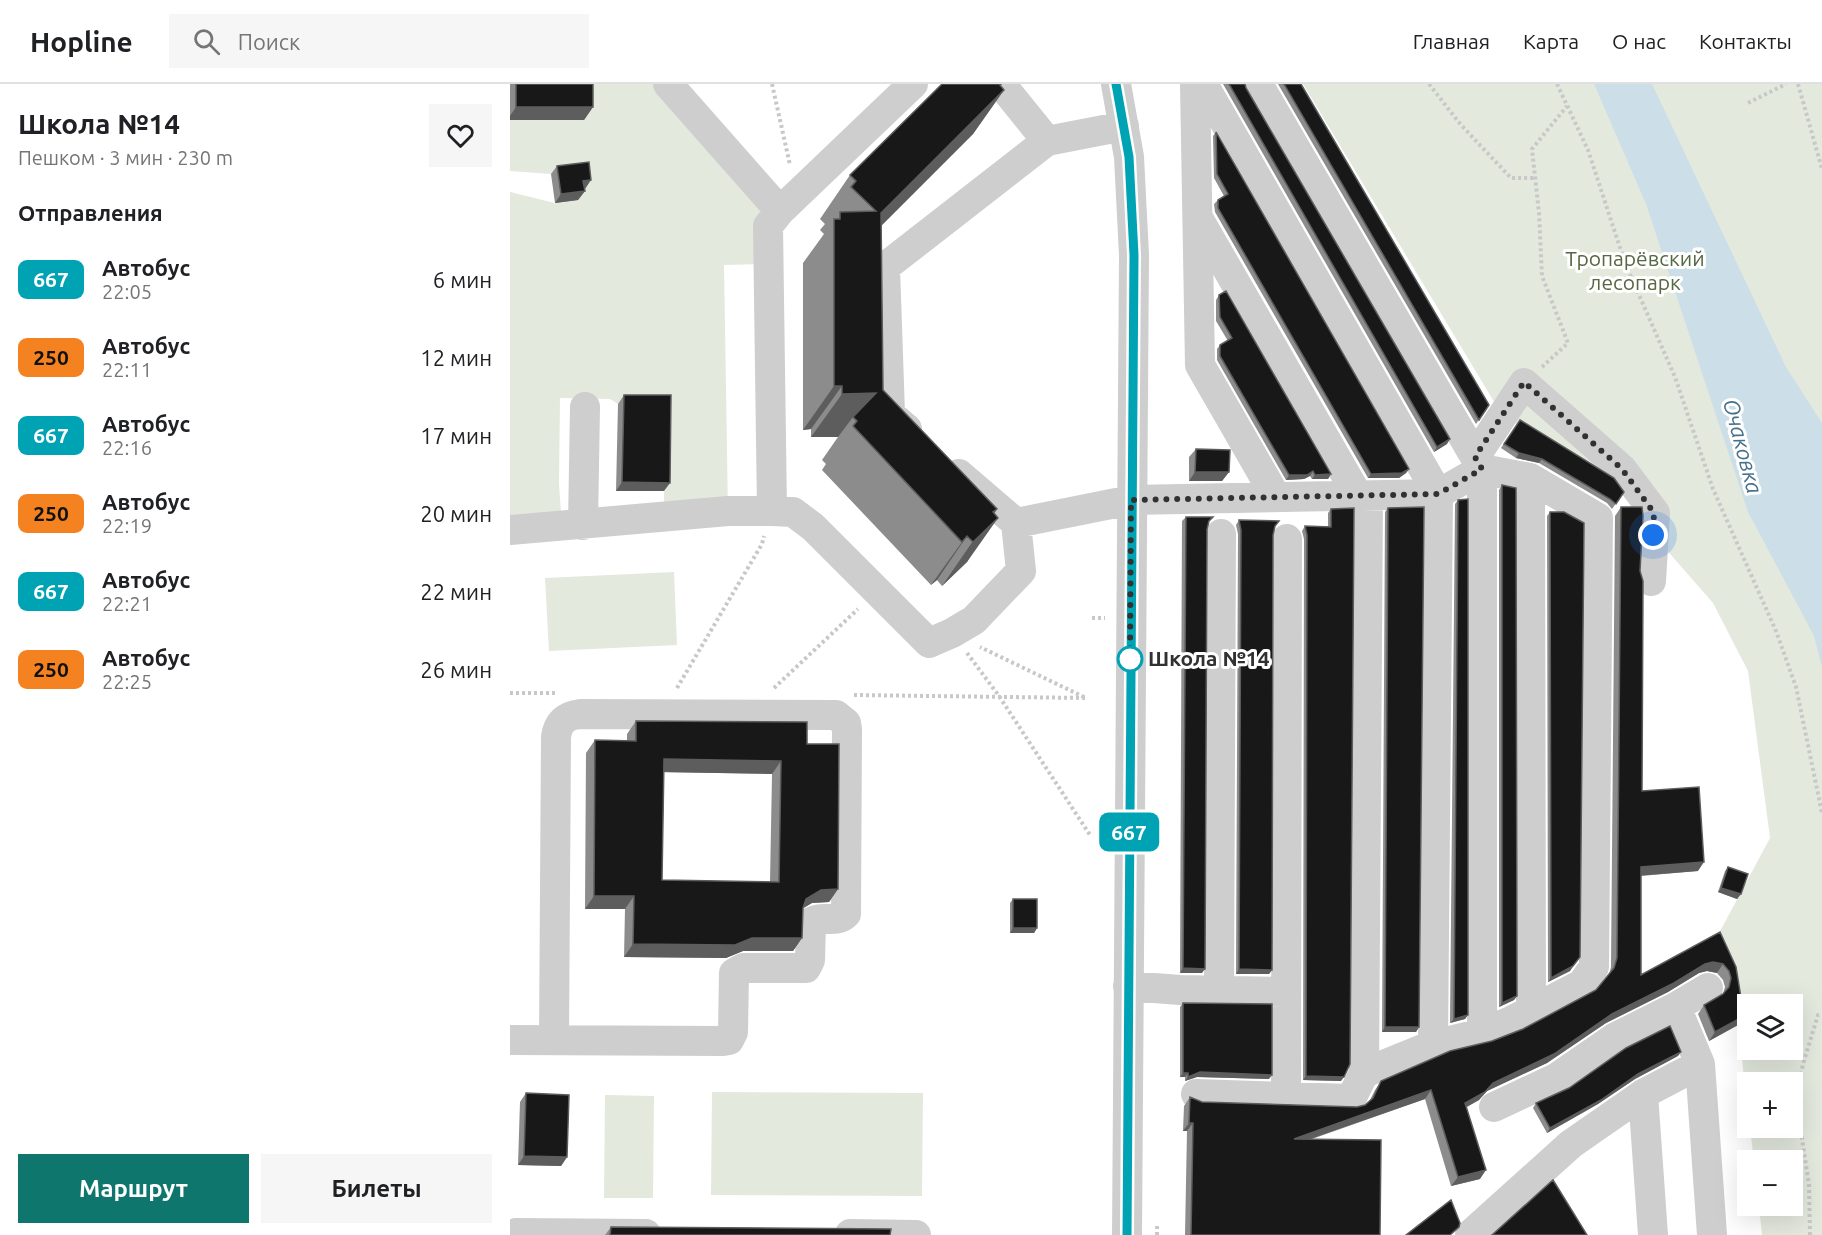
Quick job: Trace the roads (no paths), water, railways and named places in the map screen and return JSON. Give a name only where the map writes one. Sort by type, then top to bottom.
[{"type":"street","points":[[668,84],[788,203]]},
{"type":"street","points":[[772,510],[768,225],[788,203],[913,84]]},
{"type":"street","points":[[1001,84],[1047,141]]},
{"type":"street","points":[[1116,84],[1129,157],[1134,255],[1127,1235]]},
{"type":"street","points":[[1195,84],[1200,365],[1276,497]]},
{"type":"street","points":[[1203,84],[1438,494],[1433,1045]]},
{"type":"street","points":[[1258,84],[1479,463],[1482,1033]]},
{"type":"street","points":[[510,530],[728,511],[793,512],[813,527],[929,643],[974,620],[1021,571],[1016,524],[890,414],[885,267],[1047,141],[1124,126]]},
{"type":"street","points":[[1196,214],[1363,496],[1364,1073],[1351,1099],[1196,1094]]},
{"type":"street","points":[[1016,524],[1131,500],[1438,494],[1479,463],[1524,382],[1622,469],[1654,513],[1651,581]]},
{"type":"street","points":[[582,525],[585,407]]},
{"type":"street","points":[[1364,1073],[1433,1045],[1482,1033],[1509,1022],[1582,984],[1594,967],[1598,518],[1530,478],[1479,463]]},
{"type":"street","points":[[1530,478],[1531,1010]]},
{"type":"street","points":[[1219,991],[1221,534]]},
{"type":"street","points":[[1286,1097],[1287,539]]},
{"type":"street","points":[[510,1040],[554,1040],[729,1040],[733,1032],[734,973],[743,968],[806,968],[810,960],[811,922],[817,919],[838,919],[846,914],[847,729],[842,718],[836,716],[580,714],[568,716],[558,726],[556,737],[554,1040]]},
{"type":"street","points":[[1128,986],[1286,992]]},
{"type":"street","points":[[1494,1107],[1556,1078],[1614,1038],[1708,988]]},
{"type":"street","points":[[1676,1007],[1700,1064],[1712,1235]]},
{"type":"street","points":[[1470,1235],[1571,1144],[1643,1094],[1700,1064]]},
{"type":"street","points":[[1643,1094],[1653,1235]]},
{"type":"street","points":[[516,1233],[669,1234]]},
{"type":"street","points":[[822,1234],[916,1235]]},
{"type":"water","name":"Очаковка","points":[[1594,84],[1652,84],[1786,367],[1822,423],[1822,667],[1814,636],[1748,512],[1646,204]]},
{"type":"place","name":"Школа №14","points":[[1130,659]]},
{"type":"park label","name":"Тропарёвский лесопарк","points":[[1635,271]]}]
